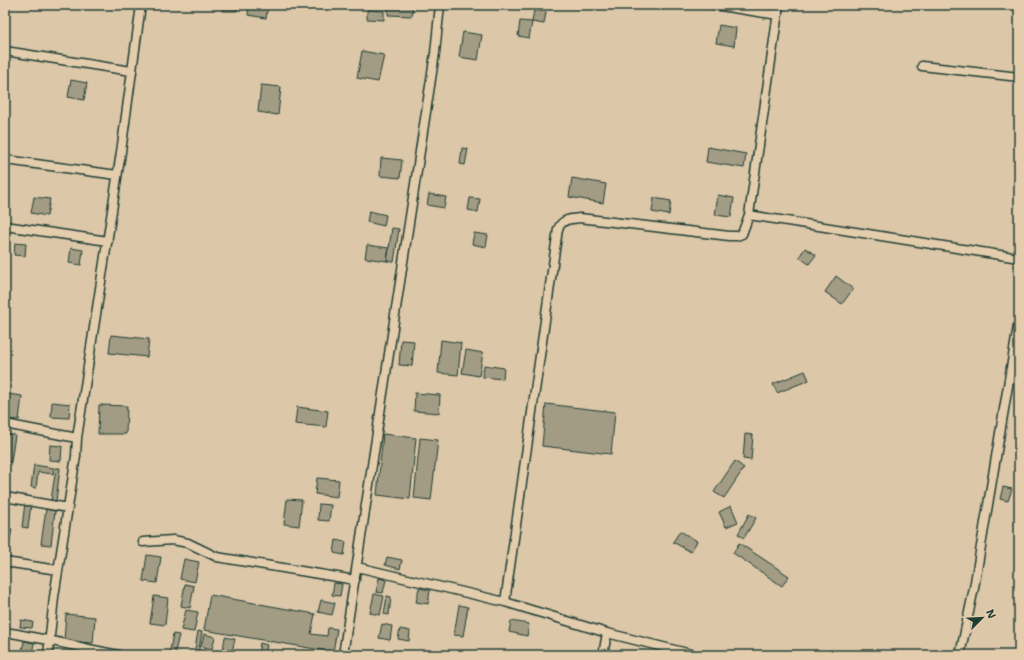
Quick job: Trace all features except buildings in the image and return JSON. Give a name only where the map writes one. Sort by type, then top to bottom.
[{"type":"street","points":[[48,655],[58,570],[108,241],[141,5]]},
{"type":"street","points":[[343,655],[434,54],[440,5]]},
{"type":"street","points":[[714,5],[778,15]]},
{"type":"street","points":[[505,602],[557,236],[560,224],[569,219],[580,218],[737,236],[742,234],[750,216],[780,5]]},
{"type":"street","points":[[5,51],[131,71]]},
{"type":"street","points":[[922,66],[1019,77]]},
{"type":"street","points":[[6,160],[117,175]]},
{"type":"street","points":[[750,216],[1019,258]]},
{"type":"street","points":[[5,226],[108,241]]},
{"type":"street","points":[[960,655],[974,588],[1019,320]]},
{"type":"street","points":[[5,424],[77,438]]},
{"type":"street","points":[[5,497],[68,508]]},
{"type":"street","points":[[144,542],[173,540],[188,543],[216,557],[355,580]]},
{"type":"street","points":[[5,562],[58,570]]},
{"type":"street","points":[[357,567],[505,602],[607,633],[695,655]]},
{"type":"street","points":[[5,632],[119,655]]},
{"type":"street","points":[[604,655],[607,633]]}]
